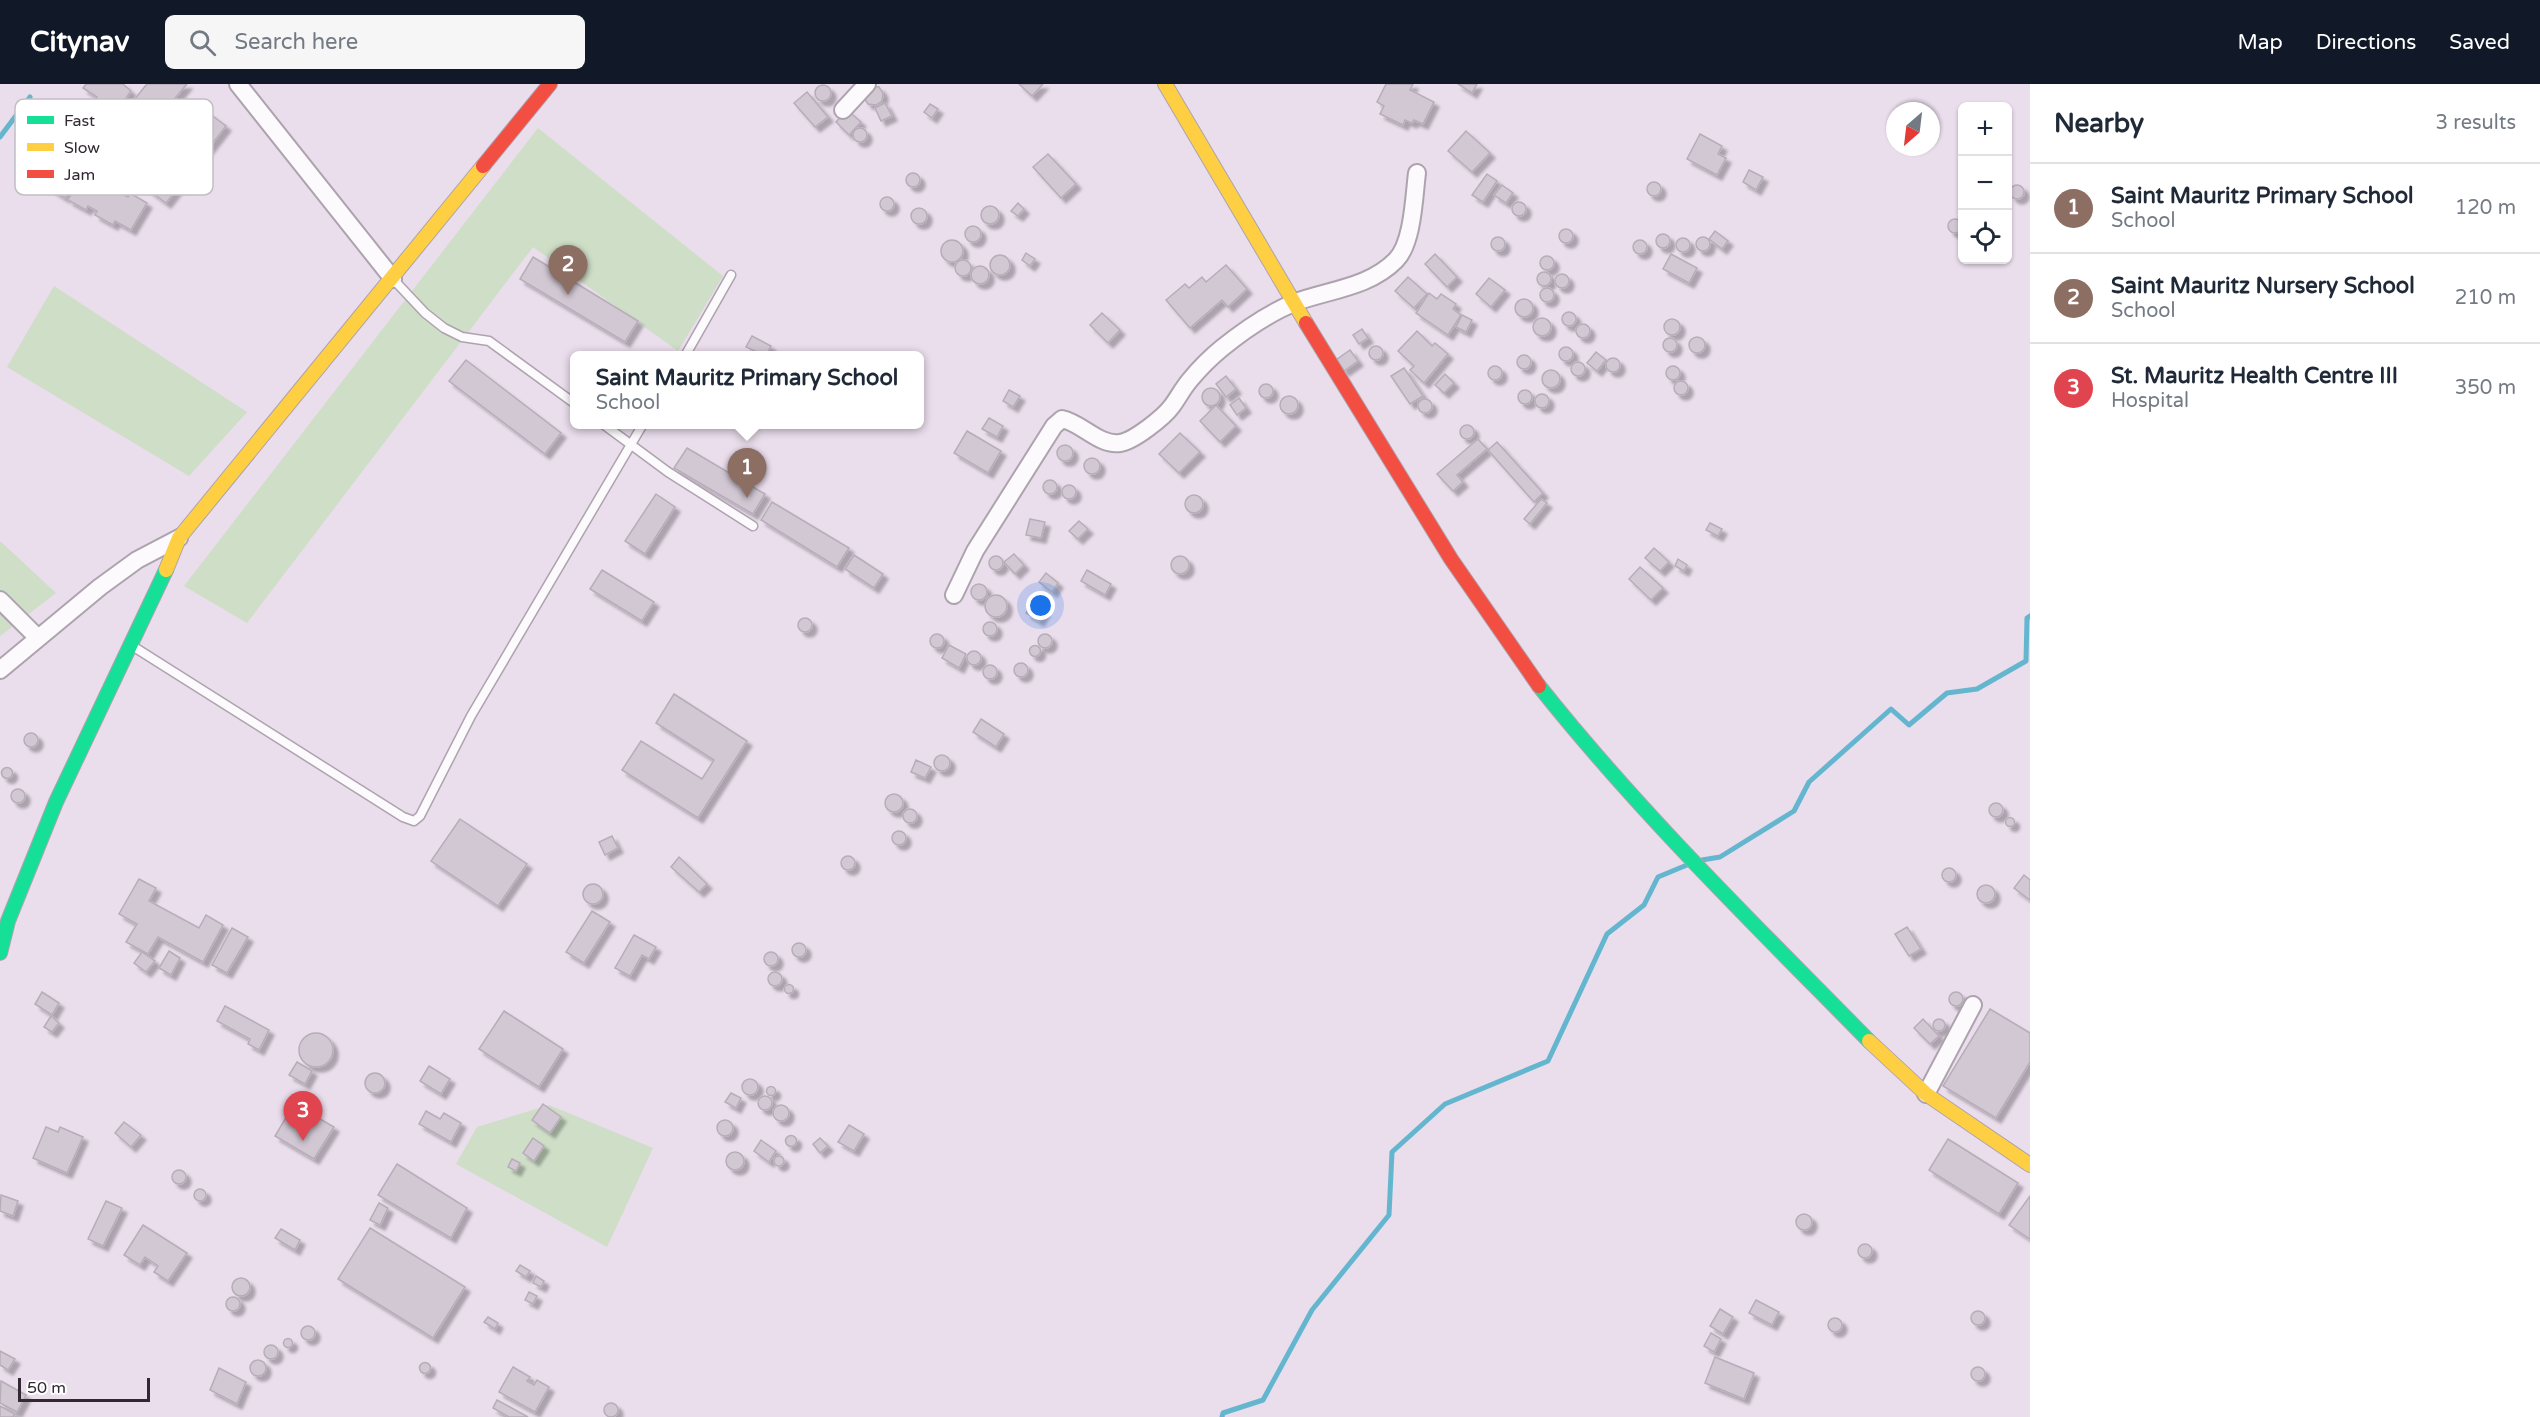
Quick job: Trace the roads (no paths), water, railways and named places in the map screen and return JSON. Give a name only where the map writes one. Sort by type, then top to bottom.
[{"type":"street","points":[[238,84],[393,279]]},
{"type":"street","points":[[0,953],[8,921],[56,802],[168,568],[179,538],[393,279],[550,84]]},
{"type":"street","points":[[843,110],[867,84]]},
{"type":"street","points":[[1165,84],[1451,559],[1537,684],[1573,729],[1641,806],[1868,1040],[1926,1094],[2030,1165]]},
{"type":"street","points":[[954,596],[975,551],[1054,426],[1062,419],[1071,421],[1106,441],[1120,443],[1132,438],[1171,408],[1188,381],[1222,348],[1263,320],[1295,303],[1343,290],[1379,273],[1396,261],[1403,250],[1413,213],[1416,173]]},
{"type":"street","points":[[0,670],[37,637],[137,560],[179,538]]},
{"type":"street","points":[[0,600],[37,637]]},
{"type":"street","points":[[1926,1094],[1973,1005]]},
{"type":"lane","points":[[688,351],[731,275]]},
{"type":"lane","points":[[393,279],[425,313],[444,327],[462,337],[489,341],[570,401]]},
{"type":"lane","points":[[609,429],[668,472],[753,526]]},
{"type":"lane","points":[[131,645],[402,817],[414,820],[420,816],[471,716],[640,429]]},
{"type":"waterway","points":[[0,137],[15,117]]},
{"type":"waterway","points":[[1702,860],[1720,857],[1794,811],[1809,782],[1891,709],[1909,725],[1947,693],[1977,689],[2026,661],[2027,618],[2030,616]]},
{"type":"waterway","points":[[1222,1417],[1223,1413],[1263,1400],[1312,1310],[1389,1215],[1392,1152],[1445,1104],[1548,1061],[1607,934],[1644,905],[1658,877],[1687,865]]},
{"type":"place","name":"Saint Mauritz Nursery School","points":[[568,295]]},
{"type":"place","name":"Saint Mauritz Primary School","points":[[747,498]]},
{"type":"place","name":"St. Mauritz Health Centre III","points":[[303,1141]]}]
